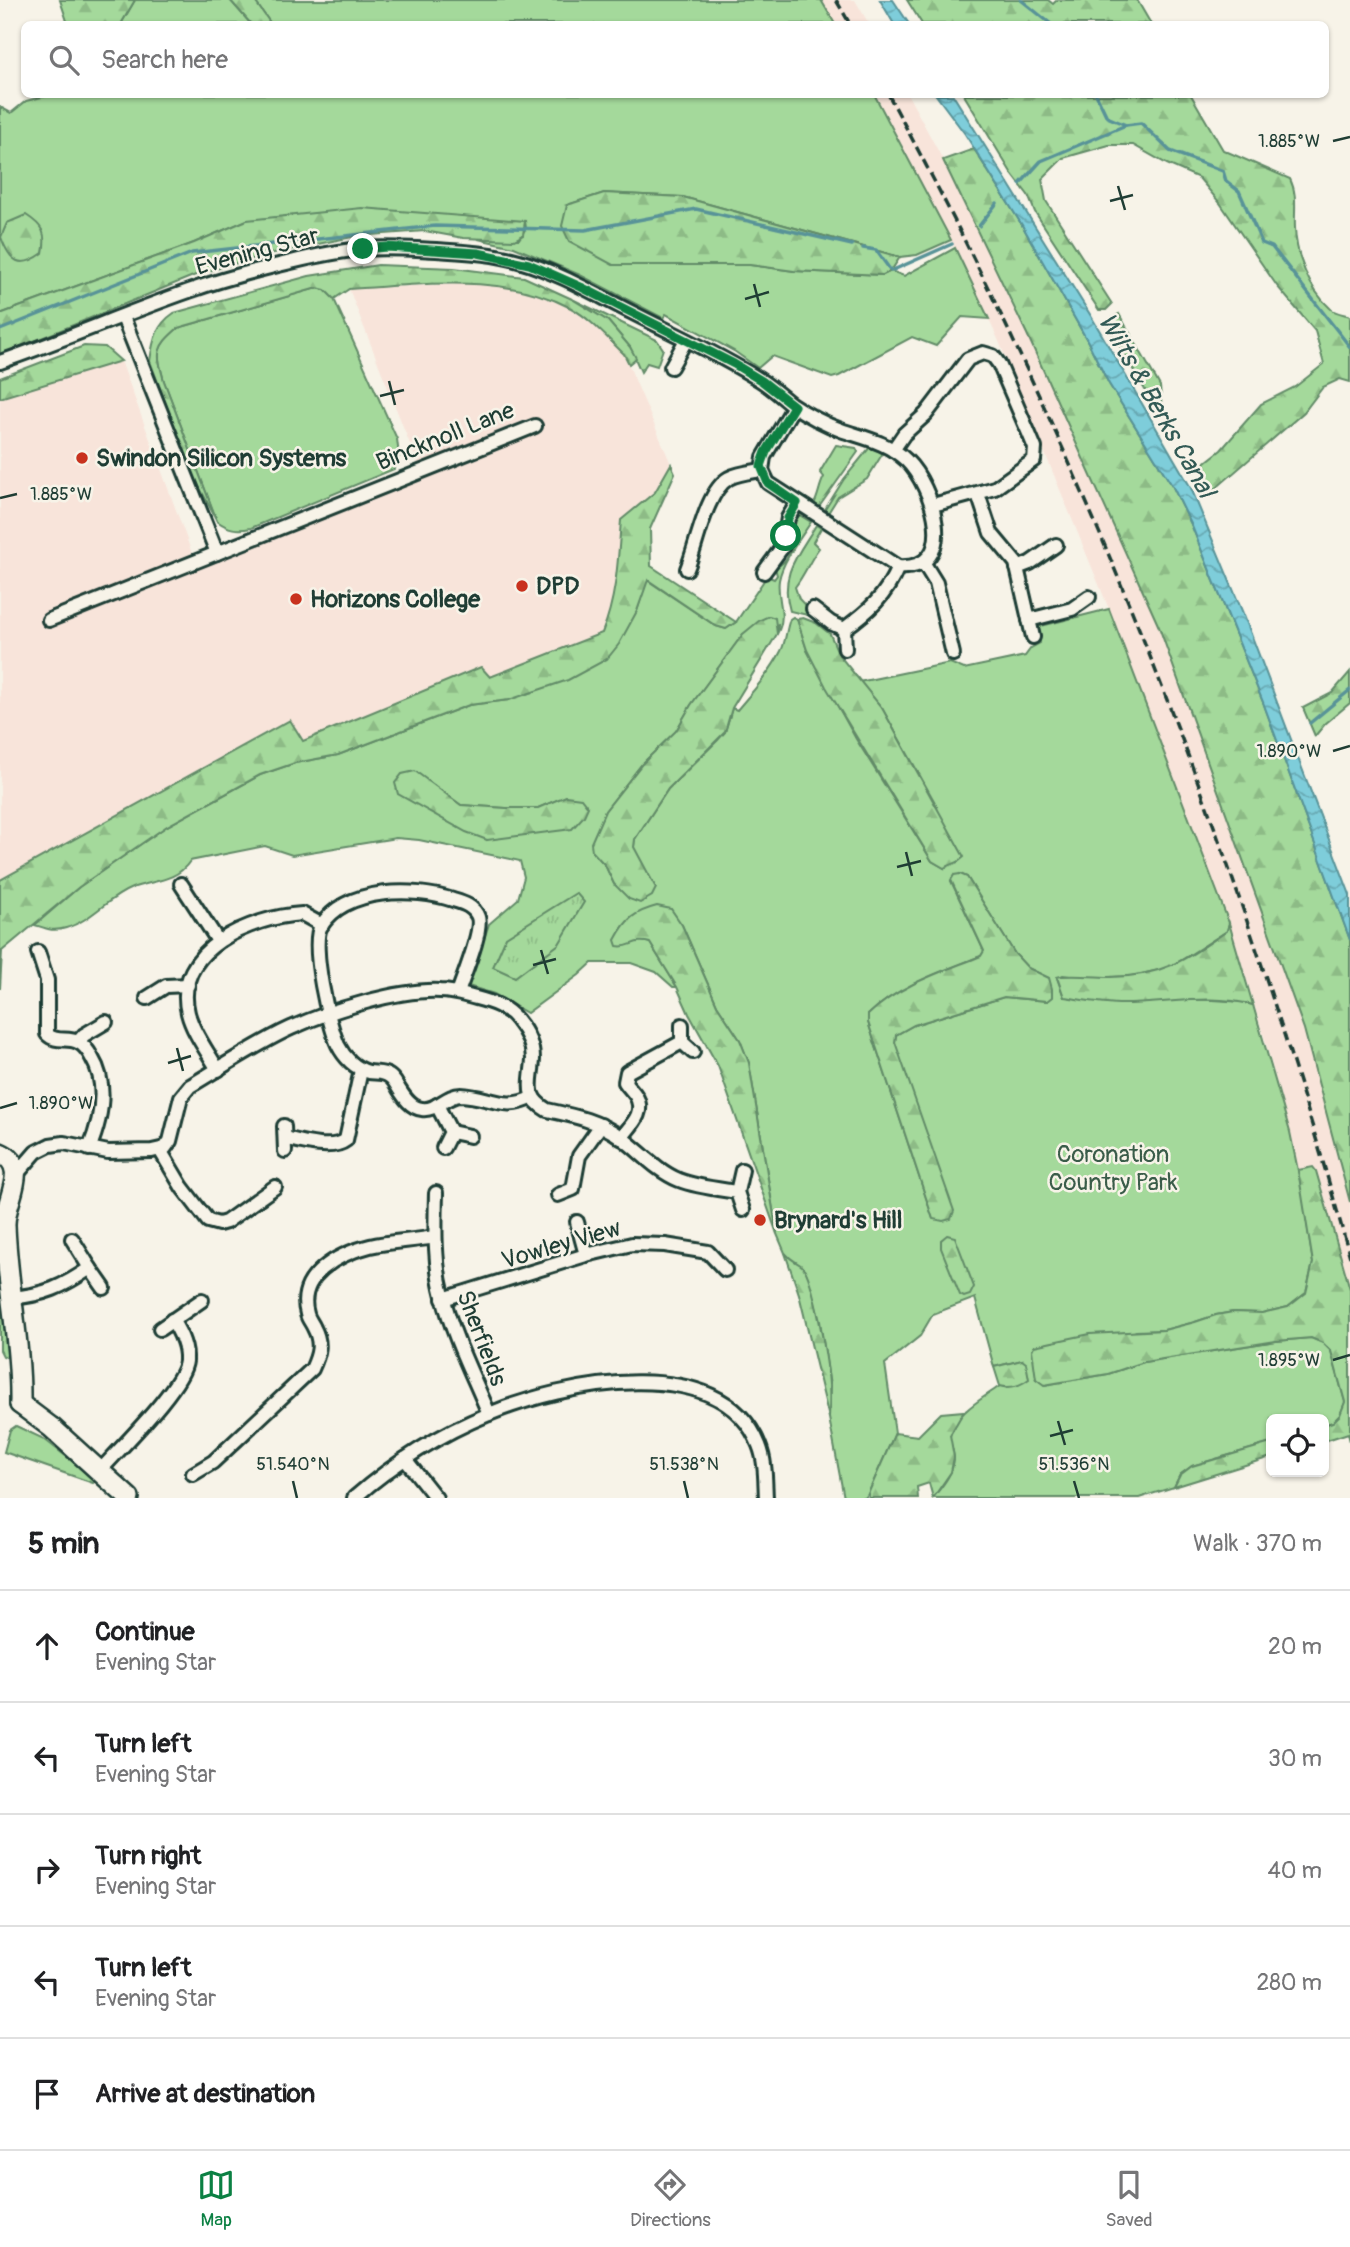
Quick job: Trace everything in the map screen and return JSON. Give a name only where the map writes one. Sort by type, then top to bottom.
[{"type":"street","name":"Evening Star","points":[[0,362],[190,290],[276,265],[338,252],[400,248],[478,253],[529,264],[581,287],[734,364],[762,381],[794,406],[836,429],[866,437],[904,458],[930,495],[933,505],[935,542],[930,555],[923,562]]},
{"type":"street","points":[[123,317],[217,553]]},
{"type":"street","points":[[671,367],[687,340]]},
{"type":"street","points":[[893,450],[904,434],[926,414],[968,359],[983,353],[993,356],[999,364],[1035,448],[1033,462],[995,488],[933,505]]},
{"type":"street","points":[[794,406],[766,452],[762,470],[768,483],[898,566],[914,566],[923,562],[936,583],[953,654]]},
{"type":"street","name":"Bincknoll Lane","points":[[49,620],[535,426]]},
{"type":"street","points":[[687,569],[688,547],[721,484],[735,476],[762,470]]},
{"type":"street","points":[[978,494],[991,533],[1017,568],[1033,637]]},
{"type":"street","points":[[764,572],[781,551],[788,518],[797,503]]},
{"type":"street","points":[[1017,568],[1030,563],[1056,545]]},
{"type":"street","points":[[844,629],[873,608],[898,566]]},
{"type":"street","points":[[1029,620],[1072,609],[1089,597]]},
{"type":"street","points":[[813,608],[831,623],[844,629]]},
{"type":"street","points":[[844,629],[845,649]]},
{"type":"street","points":[[181,884],[218,941]]},
{"type":"street","points":[[458,993],[479,930],[478,918],[471,907],[433,894],[390,892],[350,902],[322,925],[316,951],[330,1014],[339,1047],[344,1056],[361,1070],[389,1076],[415,1107],[424,1109],[454,1096],[464,1095],[513,1104],[533,1097]]},
{"type":"street","points":[[218,1070],[188,1015],[188,985],[197,962],[218,941],[249,926],[297,914],[307,916],[322,925]]},
{"type":"street","points":[[37,952],[47,980],[47,1034],[55,1039],[78,1042],[92,1057],[102,1081],[97,1126],[89,1149]]},
{"type":"street","points":[[147,998],[166,986],[188,985]]},
{"type":"street","points":[[3,1154],[36,1152],[50,1145],[64,1143],[108,1152],[160,1150],[170,1141],[178,1104],[190,1086],[291,1028],[387,997],[416,992],[458,993],[498,1005],[512,1014],[521,1025],[532,1050],[530,1084],[538,1104],[547,1110],[581,1117],[601,1125],[662,1171],[677,1179],[737,1192]]},
{"type":"street","points":[[78,1042],[84,1035],[106,1022]]},
{"type":"street","points":[[682,1025],[682,1042],[693,1052]]},
{"type":"street","points":[[621,1138],[640,1111],[638,1098],[625,1082],[627,1072],[682,1042]]},
{"type":"street","points":[[285,1138],[331,1146],[340,1145],[346,1140],[361,1070]]},
{"type":"street","points":[[437,1105],[451,1132]]},
{"type":"street","points":[[558,1195],[577,1194],[579,1156],[601,1125]]},
{"type":"street","points":[[451,1132],[470,1136]]},
{"type":"street","points":[[443,1148],[451,1132]]},
{"type":"street","points":[[160,1150],[182,1187],[211,1222],[226,1223],[275,1187]]},
{"type":"street","points":[[10,1186],[36,1152]]},
{"type":"street","points":[[3,1154],[15,1165],[2,1218],[20,1379],[10,1405],[52,1428],[129,1498]]},
{"type":"street","points":[[742,1170],[737,1192],[743,1210]]},
{"type":"street","name":"Sherfields","points":[[436,1193],[435,1237],[443,1299],[489,1414]]},
{"type":"street","points":[[577,1222],[586,1255]]},
{"type":"street","points":[[193,1474],[213,1462],[312,1369],[320,1342],[307,1316],[305,1303],[307,1286],[315,1274],[342,1257],[367,1247],[435,1237]]},
{"type":"street","points":[[72,1239],[104,1288]]},
{"type":"street","name":"Vowley View","points":[[443,1299],[624,1245],[665,1245],[708,1252],[724,1270]]},
{"type":"street","points":[[10,1298],[43,1294],[90,1268]]},
{"type":"street","points":[[160,1329],[202,1300]]},
{"type":"street","points":[[99,1472],[163,1401],[183,1372],[186,1354],[183,1340],[172,1320]]},
{"type":"street","points":[[354,1498],[405,1459],[451,1431],[489,1414],[556,1391],[608,1383],[660,1384],[708,1394],[731,1407],[746,1422],[759,1445],[763,1459],[766,1498]]},
{"type":"street","points":[[405,1459],[436,1498]]},
{"type":"shaded area","points":[[821,0],[855,0],[867,21],[833,21]]},
{"type":"shaded area","points":[[876,98],[910,98],[943,160],[1027,334],[1159,627],[1304,1029],[1350,1202],[1350,1289],[1316,1171],[1313,1167],[1298,1170],[1265,1040],[1229,923],[1109,609],[998,339],[955,248]]},
{"type":"shaded area","points":[[478,283],[532,292],[573,309],[599,330],[624,354],[671,464],[655,492],[621,520],[618,574],[611,610],[602,633],[490,678],[480,667],[303,741],[289,720],[0,880],[0,398],[121,361],[193,556],[419,467],[349,289]]},
{"type":"green space","points":[[60,0],[135,0],[123,21],[67,21]]},
{"type":"green space","points":[[135,0],[230,0],[248,21],[123,21]]},
{"type":"green space","points":[[230,0],[254,0],[269,21],[248,21]]},
{"type":"green space","points":[[254,0],[821,0],[833,21],[269,21]]},
{"type":"green space","points":[[907,0],[1048,0],[1053,4],[1057,0],[1137,0],[1149,21],[920,21]]},
{"type":"green space","points":[[38,98],[876,98],[951,240],[917,255],[900,257],[683,197],[604,193],[567,205],[750,265],[794,271],[883,275],[891,271],[904,276],[955,248],[989,319],[962,317],[936,346],[912,337],[832,378],[772,356],[758,368],[734,351],[666,314],[663,318],[580,275],[514,247],[478,239],[519,239],[526,228],[525,221],[247,220],[194,243],[0,314],[0,107],[11,113],[26,101]]},
{"type":"green space","points":[[966,98],[1193,98],[1223,150],[1290,179],[1295,197],[1296,239],[1305,271],[1330,308],[1350,316],[1350,382],[1340,379],[1323,387],[1304,412],[1214,490],[1204,480],[1202,465],[1221,450],[1261,404],[1295,387],[1324,364],[1315,331],[1277,286],[1220,203],[1199,178],[1133,145],[1109,145],[1063,158],[1042,179],[1046,201],[1112,304],[1106,310],[1099,310],[1035,212],[1028,195],[1012,174]]},
{"type":"green space","points":[[974,149],[1022,225],[1109,384],[1173,487],[1191,524],[1263,702],[1350,940],[1350,1202],[1304,1029],[1159,627],[1027,334],[943,160]]},
{"type":"green space","points":[[604,193],[683,197],[900,257],[891,271],[883,275],[794,271],[750,265],[613,265],[569,241],[562,226],[567,205]]},
{"type":"green space","points":[[362,208],[525,221],[523,235],[514,240],[463,238],[425,231],[357,236],[269,254],[198,274],[0,355],[0,314],[194,243],[247,220]]},
{"type":"green space","points":[[26,215],[42,231],[44,246],[43,253],[22,262],[12,258],[1,237],[7,223]]},
{"type":"green space","points":[[378,265],[454,268],[524,277],[572,299],[608,321],[636,358],[629,364],[624,354],[571,308],[518,289],[462,283],[349,289],[334,299],[325,290],[317,288],[178,328],[161,346],[160,363],[164,381],[217,521],[190,469],[150,361],[159,328],[174,313],[309,276]]},
{"type":"green space","points":[[317,288],[325,290],[334,299],[397,439],[399,456],[394,469],[251,528],[229,528],[217,521],[164,381],[159,351],[178,328]]},
{"type":"green space","points":[[572,299],[657,340],[663,349],[657,366],[647,363],[641,372],[630,347],[608,321]]},
{"type":"green space","points":[[1119,314],[1160,386],[1162,412],[1148,395],[1109,328],[1107,322]]},
{"type":"green space","points":[[84,346],[105,347],[121,361],[0,398],[0,378]]},
{"type":"green space","points":[[836,445],[856,448],[858,452],[819,507],[814,504],[824,477],[820,472]]},
{"type":"green space","points":[[870,447],[883,453],[867,479],[838,497],[828,513],[824,511],[844,479]]},
{"type":"green space","points":[[671,464],[675,473],[650,529],[651,566],[736,622],[726,629],[716,626],[648,580],[637,611],[619,644],[607,659],[568,680],[509,700],[469,705],[338,755],[295,763],[260,775],[167,826],[79,887],[2,951],[0,989],[0,880],[290,720],[303,741],[481,667],[490,677],[602,633],[614,591],[621,520],[655,492]]},
{"type":"green space","name":"Coronation Country Park","points":[[796,513],[811,522],[781,572],[779,587],[782,620],[777,634],[778,624],[743,634],[691,705],[676,731],[642,764],[605,811],[592,851],[605,865],[614,884],[634,847],[635,839],[668,789],[725,732],[732,708],[737,710],[772,667],[783,647],[790,619],[793,617],[797,619],[807,650],[856,739],[932,861],[944,868],[937,806],[882,708],[859,682],[950,663],[964,669],[1025,656],[1031,648],[1040,643],[1037,627],[1109,609],[1229,923],[1227,931],[1169,968],[1131,976],[1085,978],[1063,975],[1057,978],[1064,997],[1213,1000],[1253,1005],[1290,1132],[1313,1263],[1306,1293],[1288,1307],[1262,1313],[1233,1312],[1164,1330],[1136,1331],[1036,1379],[1045,1385],[1108,1374],[1144,1362],[1311,1338],[1323,1343],[1331,1351],[1345,1402],[1340,1415],[1333,1422],[1329,1423],[1329,1414],[1266,1414],[1266,1444],[1192,1466],[1180,1475],[1174,1487],[1139,1498],[933,1498],[952,1470],[954,1456],[950,1437],[956,1421],[1000,1386],[1008,1388],[1022,1360],[994,1367],[975,1298],[933,1314],[920,1336],[885,1364],[895,1433],[865,1498],[844,1498],[829,1418],[830,1386],[820,1321],[807,1275],[803,1267],[793,1262],[785,1253],[777,1234],[749,1063],[740,1040],[717,1005],[682,925],[641,940],[650,943],[677,987],[673,987],[656,972],[631,963],[592,963],[527,1013],[494,994],[468,986],[489,924],[518,899],[524,877],[520,861],[419,840],[396,838],[292,855],[265,846],[190,861],[171,877],[123,892],[75,925],[54,930],[35,925],[79,887],[167,826],[260,775],[295,763],[338,755],[469,705],[509,700],[637,611],[647,580],[716,626],[726,629],[736,622],[767,576],[774,579],[777,575],[775,568],[788,557]],"holes":[[[415,772],[461,805],[538,808],[567,796],[487,840]],[[960,874],[967,877],[1015,954],[1028,968],[1049,978],[1047,1001],[1004,997],[914,1025],[896,1035],[895,1042],[933,1219],[868,1022],[868,1015],[907,987],[981,956],[984,951],[951,881]]]},
{"type":"green space","points":[[816,525],[821,528],[813,542],[819,548],[795,587],[799,599],[816,617],[790,611],[787,586],[792,565]]},
{"type":"green space","points":[[769,616],[775,618],[777,634],[732,708],[725,732],[668,789],[635,839],[634,847],[656,888],[652,896],[640,903],[629,899],[614,884],[605,865],[592,851],[591,843],[605,811],[642,764],[676,731],[691,705],[743,634]]},
{"type":"green space","points":[[803,618],[816,623],[830,634],[839,655],[882,708],[964,857],[958,862],[944,868],[932,861],[826,687],[807,650],[797,619]]},
{"type":"green space","points":[[1350,672],[1350,703],[1315,736],[1303,708],[1332,693]]},
{"type":"green space","points":[[415,771],[461,805],[538,808],[566,796],[581,798],[588,807],[572,829],[487,840],[466,832],[398,794],[395,783],[402,774]]},
{"type":"green space","points":[[954,875],[967,877],[1015,954],[1028,968],[1049,978],[1052,997],[1047,1001],[1004,997],[914,1025],[896,1035],[895,1042],[954,1211],[951,1219],[943,1221],[933,1219],[868,1022],[868,1015],[907,987],[981,956],[984,951],[951,880]]},
{"type":"green space","points":[[576,893],[584,902],[559,944],[515,977],[493,967],[506,937]]},
{"type":"green space","points":[[657,906],[671,909],[682,925],[717,1005],[740,1040],[749,1063],[777,1234],[718,1066],[677,987],[650,943],[617,946],[615,940],[627,922],[642,911]]},
{"type":"green space","points":[[1229,923],[1253,1005],[1205,999],[1116,1004],[1064,997],[1057,977],[1129,976],[1159,970],[1186,958],[1227,931]]},
{"type":"green space","points":[[1313,1167],[1316,1171],[1350,1289],[1350,1442],[1348,1433],[1329,1439],[1329,1423],[1340,1415],[1345,1402],[1331,1351],[1323,1343],[1311,1338],[1144,1362],[1108,1374],[1044,1385],[1036,1379],[1032,1350],[1034,1346],[1090,1334],[1164,1330],[1233,1312],[1262,1313],[1288,1307],[1306,1293],[1313,1263],[1298,1170]]},
{"type":"green space","points":[[947,1235],[955,1237],[974,1287],[970,1295],[964,1297],[960,1295],[941,1248],[941,1240]]},
{"type":"green space","points":[[785,1253],[802,1266],[811,1287],[826,1360],[829,1418],[799,1294]]},
{"type":"green space","points":[[0,1290],[9,1353],[6,1357],[0,1350]]},
{"type":"green space","points":[[1022,1360],[1026,1363],[1029,1379],[1015,1386],[1000,1386],[994,1367]]},
{"type":"green space","points":[[964,1411],[950,1435],[954,1457],[951,1472],[933,1498],[929,1483],[917,1487],[918,1498],[869,1498],[868,1494],[895,1433],[918,1436],[941,1413]]},
{"type":"green space","points":[[16,1426],[44,1439],[96,1480],[93,1483],[4,1452],[10,1430]]},
{"type":"green space","points":[[1266,1444],[1266,1459],[1174,1487],[1180,1475],[1192,1466]]},
{"type":"water","points":[[880,0],[893,0],[907,21],[892,21]]},
{"type":"water","points":[[938,98],[955,98],[1091,316],[1191,488],[1245,618],[1350,895],[1350,940],[1263,702],[1191,524],[1173,487],[1109,384],[1022,225],[965,134]]},
{"type":"waterway","points":[[1021,0],[1047,21]]},
{"type":"waterway","points":[[1098,98],[1107,117],[1126,125],[1141,123],[1170,151],[1223,171],[1226,181],[1239,191],[1262,243],[1272,247],[1350,347]]},
{"type":"waterway","points":[[1020,184],[1041,161],[1126,125]]},
{"type":"waterway","points":[[979,226],[997,203]]},
{"type":"waterway","points":[[0,330],[192,253],[435,226],[585,230],[696,209],[852,245]]},
{"type":"waterway","points":[[863,248],[876,250],[891,271],[952,244]]},
{"type":"waterway","points":[[1310,723],[1350,690]]},
{"type":"railway","points":[[836,0],[848,21]]},
{"type":"railway","points":[[890,98],[961,233],[1029,374],[1093,517],[1152,662],[1208,809],[1259,957],[1350,1257]]},
{"type":"place","name":"Swindon Silicon Systems","points":[[82,458]]},
{"type":"place","name":"DPD","points":[[522,586]]},
{"type":"place","name":"Horizons College","points":[[296,599]]},
{"type":"place","name":"Brynard's Hill","points":[[760,1220]]},
{"type":"route","points":[[363,249],[387,247],[478,253],[529,264],[581,287],[734,364],[762,381],[794,406],[766,452],[761,466],[768,483],[797,503],[788,518],[786,536]]},
{"type":"water label","name":"Wilts & Berks Canal","points":[[1157,405]]}]
